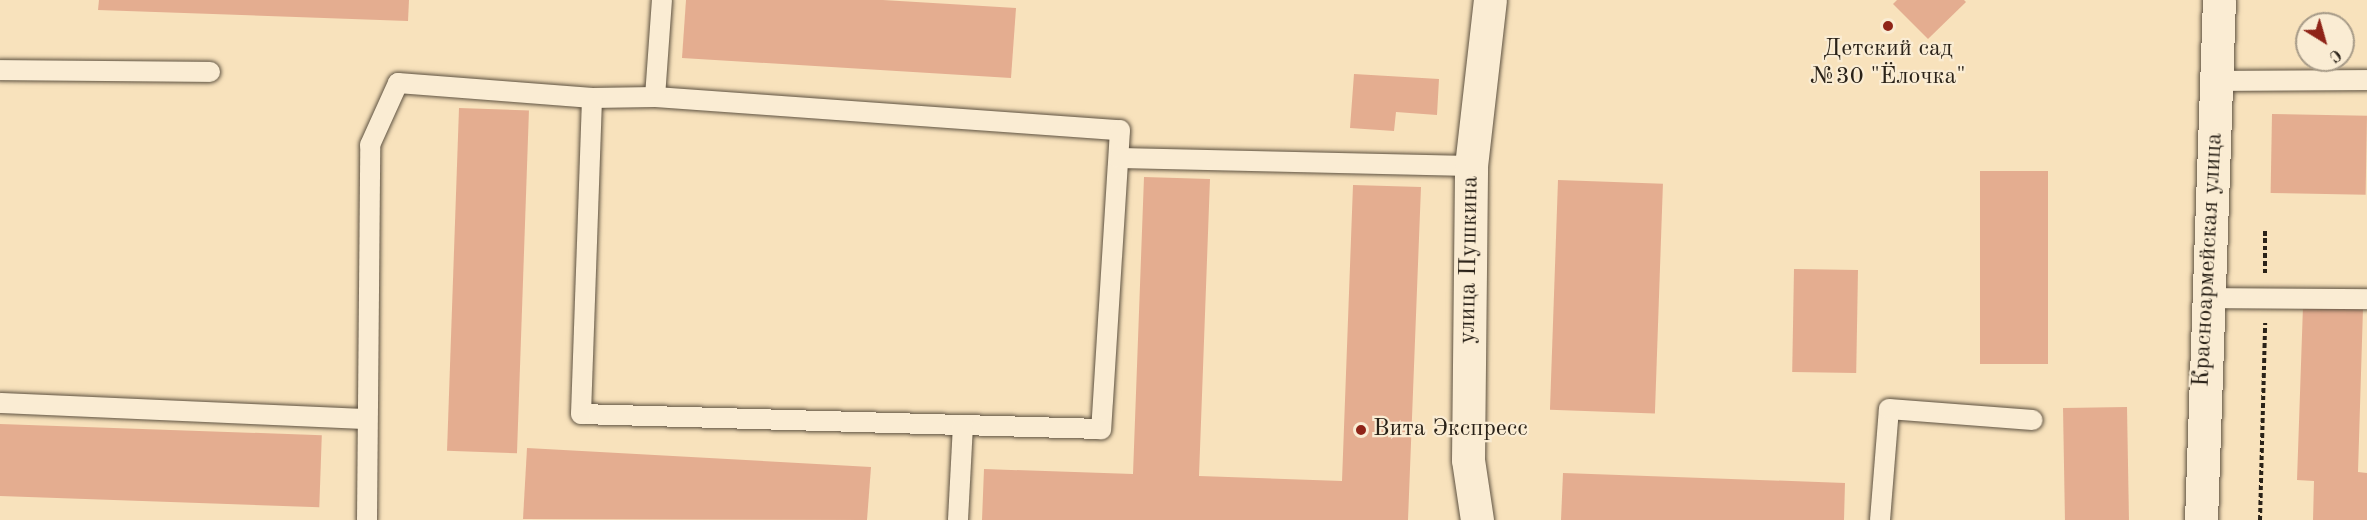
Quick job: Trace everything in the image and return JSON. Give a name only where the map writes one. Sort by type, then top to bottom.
[{"type":"street","name":"улица Пушкина","points":[[1477,520],[1468,460],[1471,166],[1490,0]]},
{"type":"street","name":"Красноармейская улица","points":[[2201,520],[2205,298],[2217,81],[2219,0]]},
{"type":"lane","points":[[655,97],[662,0]]},
{"type":"lane","points":[[0,70],[210,72]]},
{"type":"lane","points":[[2217,81],[2367,80]]},
{"type":"lane","points":[[367,520],[366,419],[370,145],[398,83],[592,98],[655,97],[1120,130],[1101,429],[581,414],[592,98]]},
{"type":"lane","points":[[1119,158],[1471,166]]},
{"type":"lane","points":[[2205,298],[2265,296],[2367,299]]},
{"type":"lane","points":[[0,403],[366,419]]},
{"type":"lane","points":[[1880,520],[1889,409],[2033,420]]},
{"type":"lane","points":[[958,520],[963,425]]},
{"type":"path","points":[[2260,520],[2265,229]]},
{"type":"building","points":[[99,0],[409,0],[408,21],[98,10]]},
{"type":"building","points":[[686,0],[883,0],[1016,8],[1011,78],[682,58]]},
{"type":"building","points":[[1897,0],[1964,0],[1966,2],[1928,39],[1893,4]]},
{"type":"building","points":[[1354,74],[1439,79],[1437,115],[1396,112],[1394,131],[1350,128]]},
{"type":"building","points":[[459,108],[529,110],[517,453],[447,451]]},
{"type":"building","points":[[2272,114],[2367,116],[2366,195],[2271,193]]},
{"type":"building","points":[[1980,171],[2048,171],[2048,364],[1980,364]]},
{"type":"building","points":[[1144,177],[1210,179],[1199,476],[1342,481],[1353,185],[1421,187],[1408,520],[982,520],[984,469],[1133,474]]},
{"type":"building","points":[[1558,180],[1663,184],[1655,414],[1550,410]]},
{"type":"building","points":[[1794,269],[1858,270],[1856,373],[1792,372]]},
{"type":"building","points":[[2303,306],[2363,308],[2358,472],[2367,473],[2367,520],[2313,520],[2314,481],[2297,480]]},
{"type":"building","points":[[2127,407],[2129,520],[2065,520],[2063,408]]},
{"type":"building","points":[[0,424],[322,435],[319,507],[0,496]]},
{"type":"building","points":[[527,448],[871,467],[867,520],[523,519]]},
{"type":"building","points":[[1563,473],[1845,483],[1844,520],[1561,520]]},
{"type":"place","name":"Детский сад №30 \"Ёлочка\"","points":[[1888,26]]},
{"type":"place","name":"Вита Экспресс","points":[[1361,430]]}]
